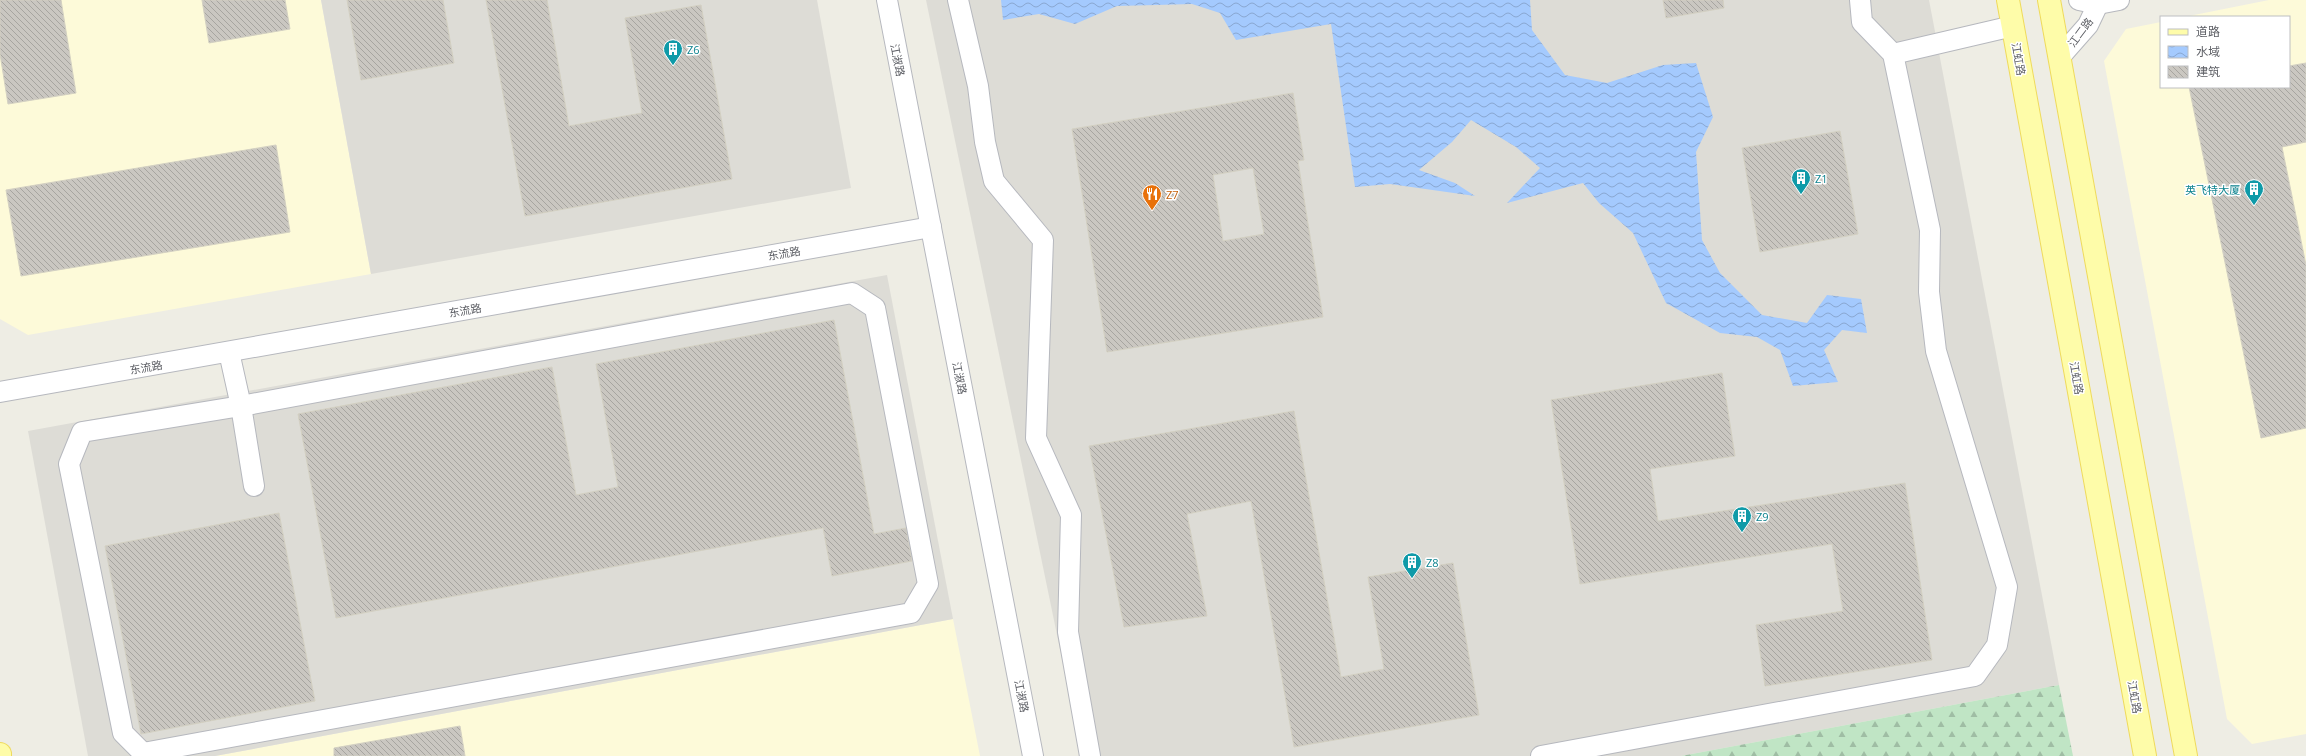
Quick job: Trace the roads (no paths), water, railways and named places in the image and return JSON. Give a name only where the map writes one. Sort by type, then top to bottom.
[{"type":"main road","name":"江虹路","points":[[2008,0],[2145,756]]},
{"type":"main road","points":[[2049,0],[2186,756]]},
{"type":"street","name":"江淑路","points":[[887,0],[1033,756]]},
{"type":"street","points":[[958,0],[978,86],[985,142],[994,181],[1044,240],[1036,438],[1071,515],[1068,632],[1090,756]]},
{"type":"street","points":[[1541,756],[1975,676],[1997,645],[2006,587],[1936,351],[1929,292],[1930,230],[1893,54],[1862,22],[1860,0]]},
{"type":"street","name":"江二路","points":[[2079,0],[2098,4],[2119,0]]},
{"type":"street","name":"江二路","points":[[2059,58],[2088,25],[2098,4]]},
{"type":"street","points":[[1893,54],[2013,26]]},
{"type":"street","name":"东流路","points":[[0,392],[931,226]]},
{"type":"street","points":[[852,293],[875,308],[928,584],[911,613],[143,753],[123,733],[69,464],[82,432],[241,406],[852,293]]},
{"type":"street","points":[[229,352],[241,406],[254,486]]},
{"type":"water","points":[[1001,0],[1530,0],[1532,30],[1565,75],[1607,83],[1663,65],[1696,63],[1713,117],[1696,152],[1702,240],[1720,273],[1762,315],[1807,323],[1827,295],[1861,299],[1867,333],[1842,330],[1824,350],[1838,382],[1793,386],[1780,350],[1757,337],[1720,333],[1666,303],[1633,233],[1599,203],[1583,183],[1507,203],[1540,168],[1516,147],[1471,120],[1452,142],[1419,170],[1455,183],[1475,196],[1390,184],[1355,187],[1331,24],[1236,40],[1220,13],[1192,4],[1117,6],[1075,24],[1039,14],[1003,20]]},
{"type":"place","name":"Z6","points":[[673,66]]},
{"type":"place","name":"Z1","points":[[1801,195]]},
{"type":"place","name":"英飞特大厦","points":[[2254,206]]},
{"type":"place","name":"Z7","points":[[1152,211]]},
{"type":"place","name":"Z9","points":[[1742,533]]},
{"type":"place","name":"Z8","points":[[1412,579]]}]
